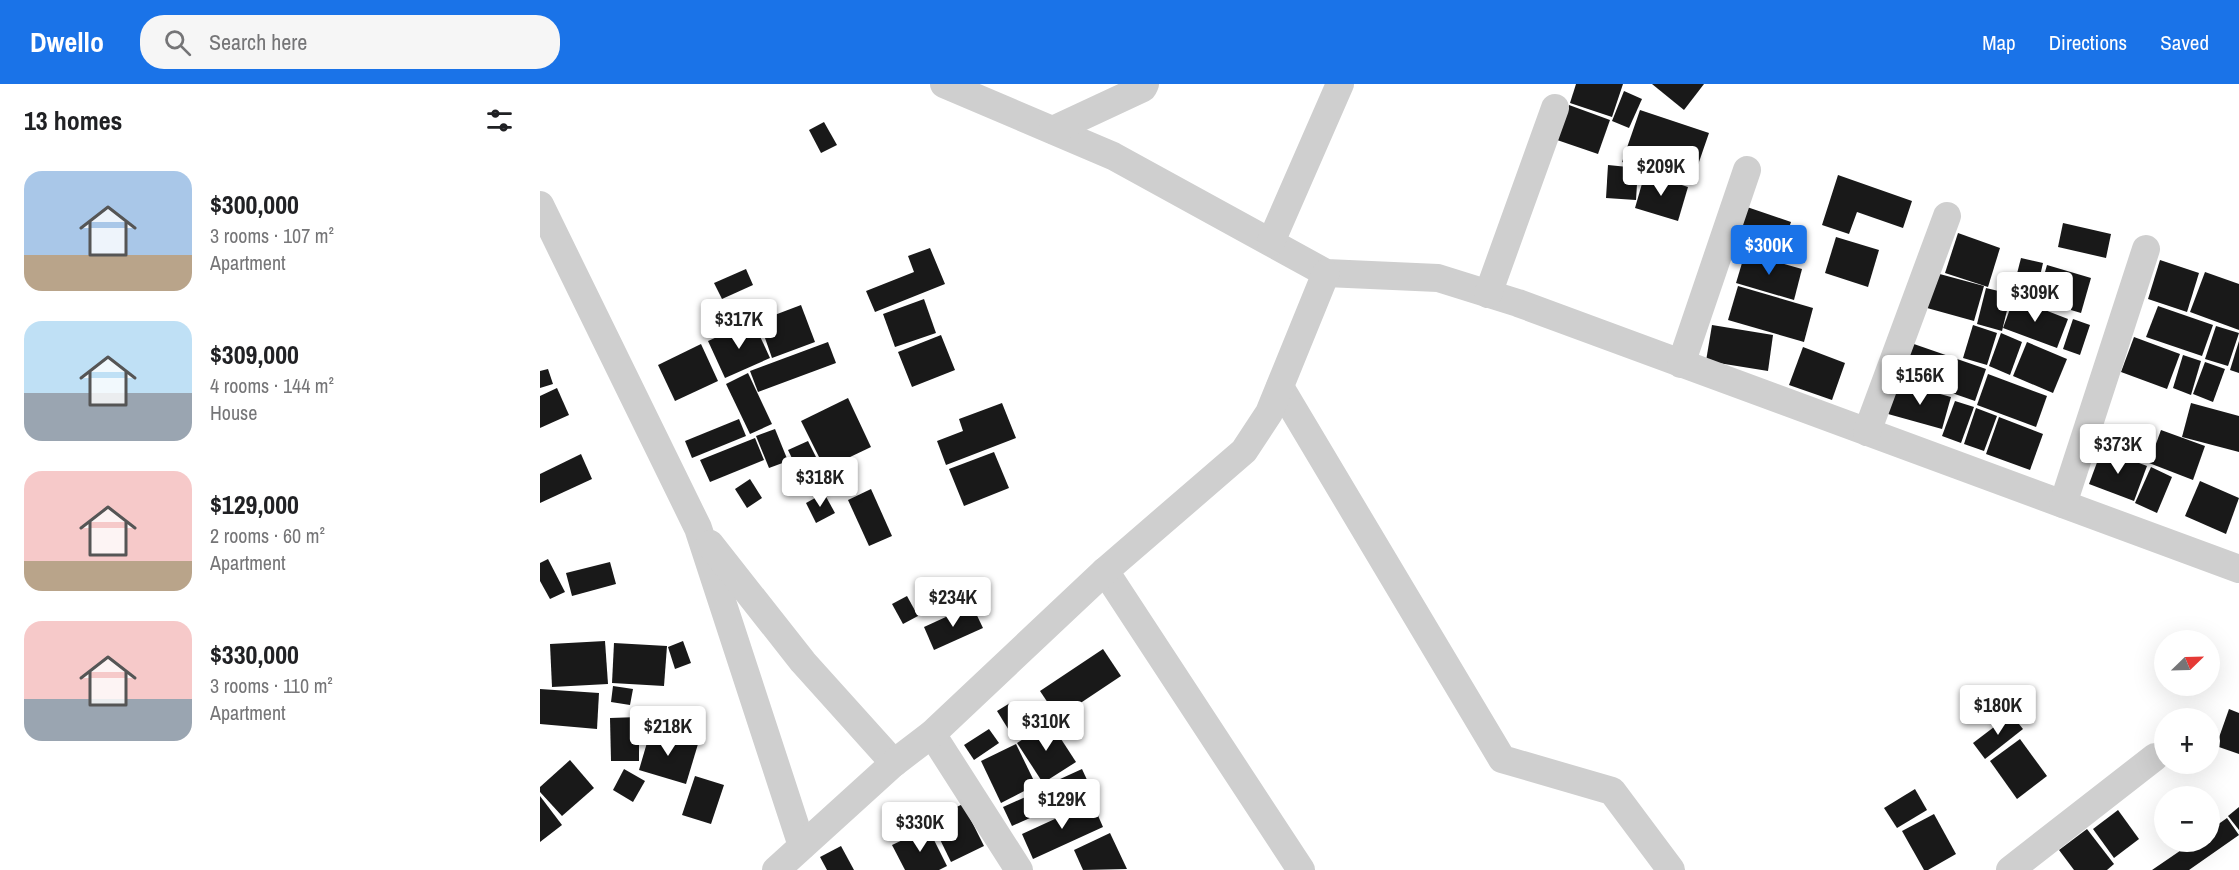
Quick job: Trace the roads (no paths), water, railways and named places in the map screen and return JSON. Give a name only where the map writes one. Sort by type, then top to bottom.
[{"type":"street","points":[[944,84],[1113,156],[1326,273],[1438,278],[1488,294],[2239,569]]},
{"type":"street","points":[[1053,130],[1143,88],[1145,84]]},
{"type":"street","points":[[1271,242],[1340,84]]},
{"type":"street","points":[[1488,294],[1555,108]]},
{"type":"street","points":[[1681,364],[1747,170]]},
{"type":"street","points":[[540,205],[698,528],[802,846]]},
{"type":"street","points":[[1867,432],[1947,216]]},
{"type":"street","points":[[2063,504],[2146,249]]},
{"type":"street","points":[[776,870],[894,763],[932,734],[1105,571],[1244,451],[1269,413],[1326,273]]},
{"type":"street","points":[[1280,387],[1502,759],[1612,791],[1671,870]]},
{"type":"street","points":[[698,528],[803,662],[894,763]]},
{"type":"street","points":[[1105,571],[1301,870]]},
{"type":"street","points":[[932,734],[1019,870]]},
{"type":"street","points":[[2010,870],[2154,758]]}]
